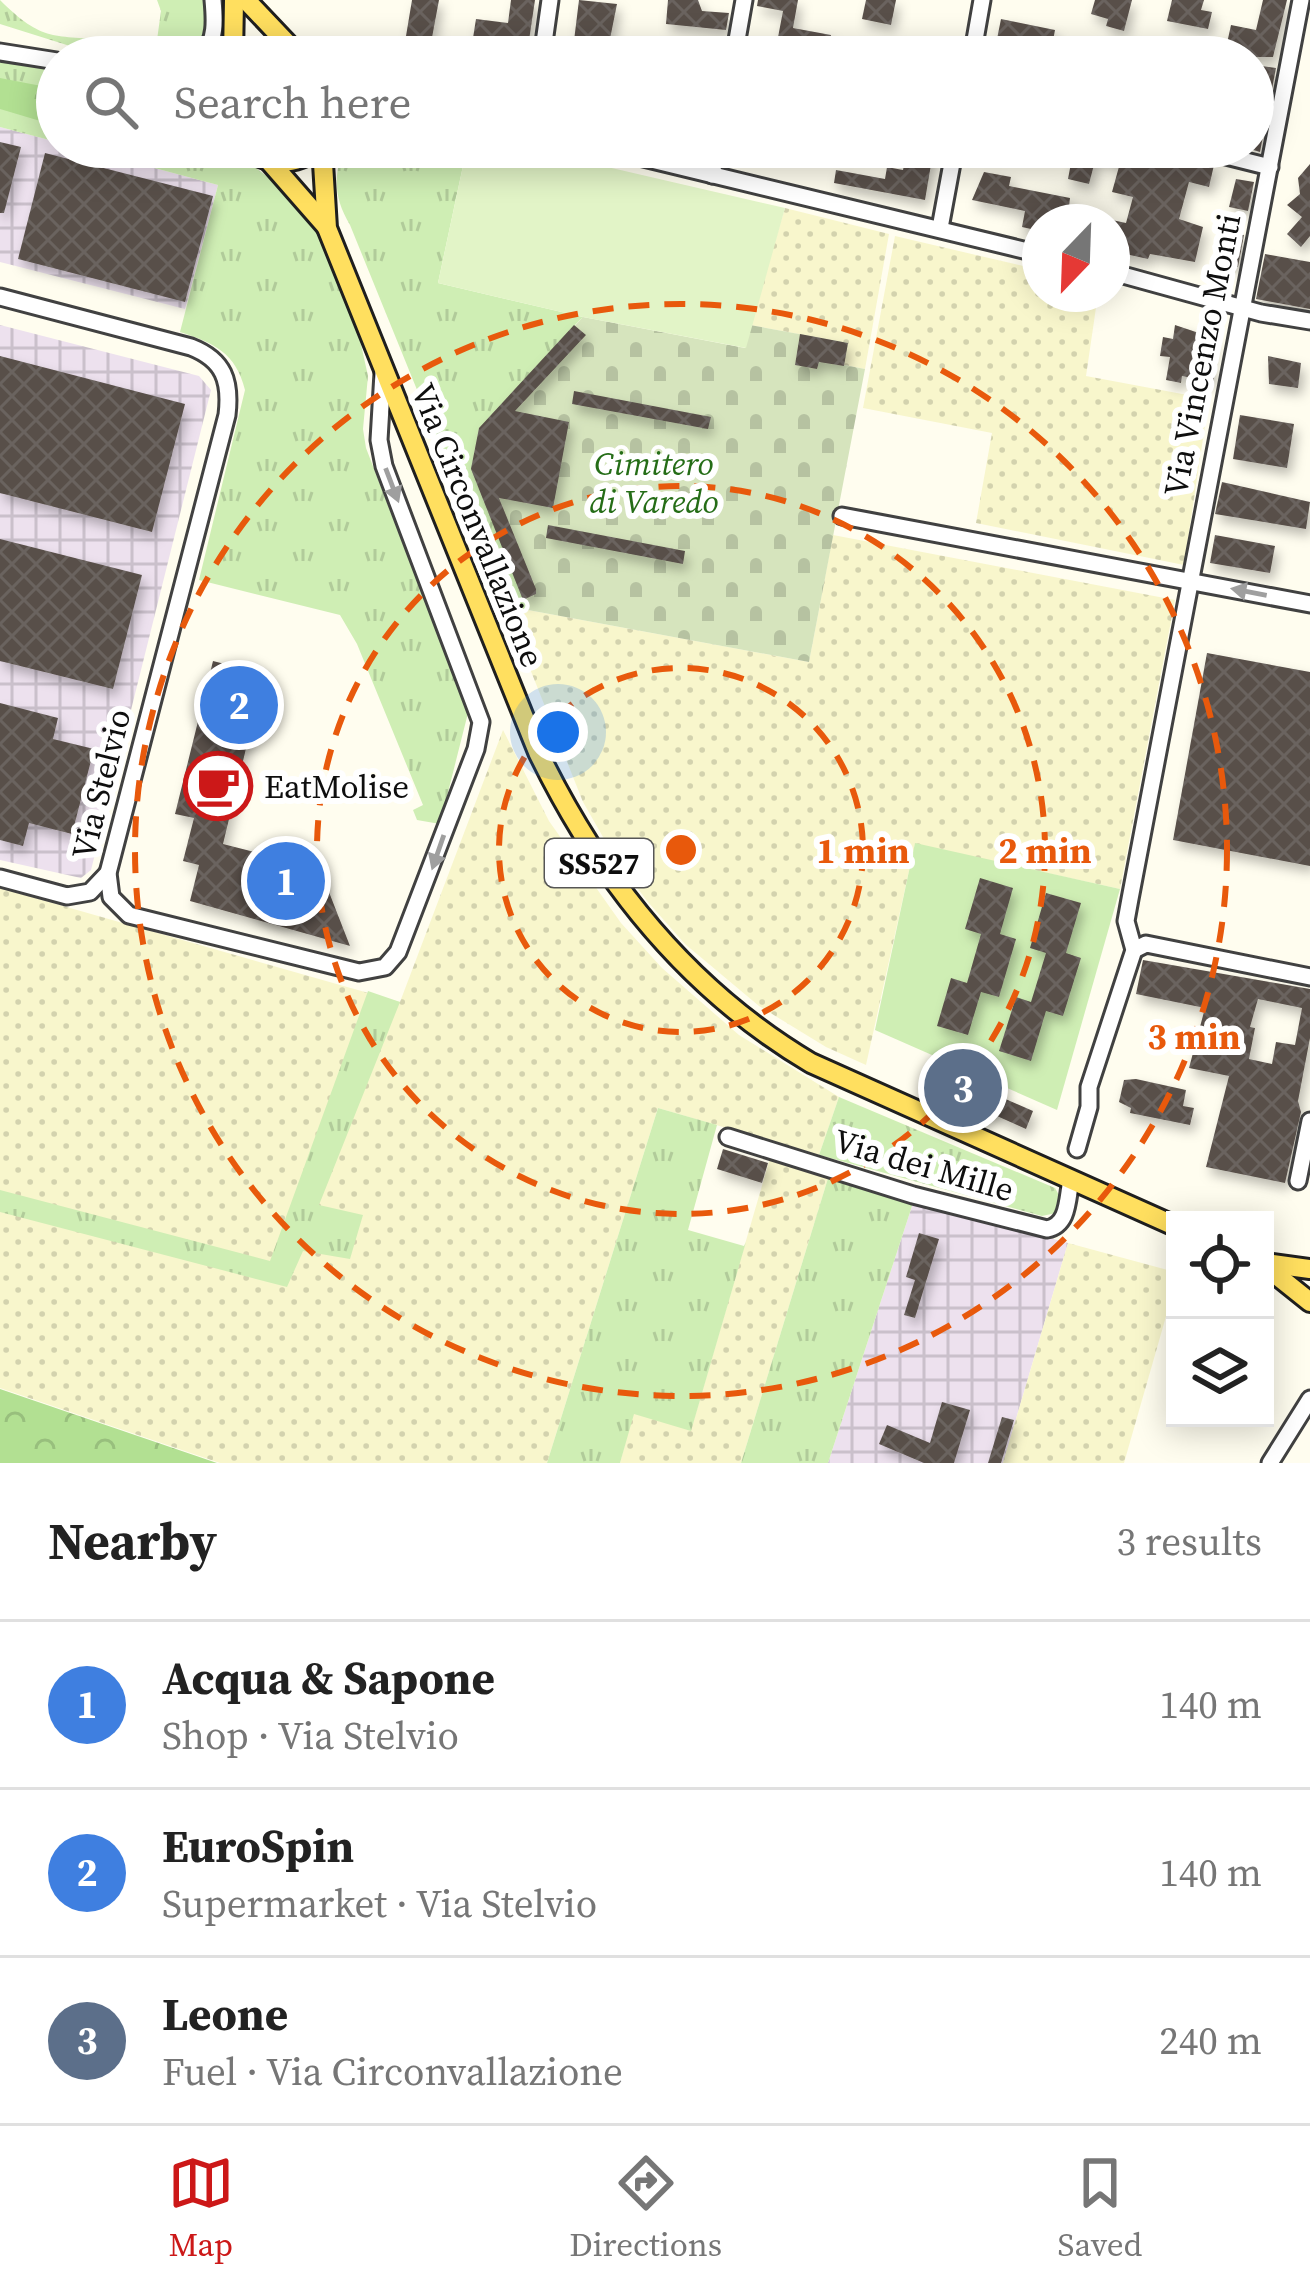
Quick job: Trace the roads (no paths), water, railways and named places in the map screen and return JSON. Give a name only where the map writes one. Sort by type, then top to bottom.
[{"type":"main road","points":[[234,0],[236,36]]},
{"type":"main road","points":[[246,0],[280,36]]},
{"type":"main road","name":"Via Circonvallazione","points":[[275,168],[327,228]]},
{"type":"main road","name":"Via Circonvallazione","points":[[323,168],[327,228],[538,752],[565,808],[633,908],[705,984],[775,1042],[848,1083],[1166,1222]]},
{"type":"main road","points":[[1274,1265],[1310,1269]]},
{"type":"main road","points":[[1274,1272],[1310,1302]]},
{"type":"street","points":[[212,0],[214,36]]},
{"type":"street","points":[[545,36],[550,0]]},
{"type":"street","points":[[738,36],[744,0]]},
{"type":"street","points":[[976,36],[982,0]]},
{"type":"street","name":"Via Vincenzo Monti","points":[[1274,145],[1301,0]]},
{"type":"street","points":[[0,52],[36,57]]},
{"type":"street","points":[[684,168],[1022,249]]},
{"type":"street","points":[[712,175],[713,168]]},
{"type":"street","points":[[940,228],[951,168]]},
{"type":"street","name":"Via Vincenzo Monti","points":[[1134,950],[1126,921],[1270,168]]},
{"type":"street","points":[[1130,277],[1241,308],[1310,321]]},
{"type":"street","name":"Via Stelvio","points":[[0,297],[191,346],[210,354],[228,381],[227,415],[107,873],[110,896],[129,915],[359,971],[385,967],[398,952],[476,749],[481,722],[384,466],[380,440],[383,370]]},
{"type":"street","points":[[842,516],[1310,604]]},
{"type":"street","points":[[0,878],[67,896],[91,892],[107,873]]},
{"type":"street","points":[[1077,1149],[1090,1104],[1089,1087],[1134,950],[1146,944],[1310,977]]},
{"type":"street","points":[[1298,1181],[1310,1121]]},
{"type":"street","name":"Via dei Mille","points":[[728,1137],[913,1195],[1047,1229],[1064,1220],[1071,1180]]},
{"type":"street","points":[[1270,1463],[1310,1399]]},
{"type":"place","name":"EuroSpin","points":[[239,705]]},
{"type":"place","name":"EatMolise","points":[[218,786]]},
{"type":"place","name":"Acqua & Sapone","points":[[286,881]]},
{"type":"place","name":"Leone","points":[[963,1088]]},
{"type":"park label","name":"Cimitero di Varedo","points":[[654,482]]}]
